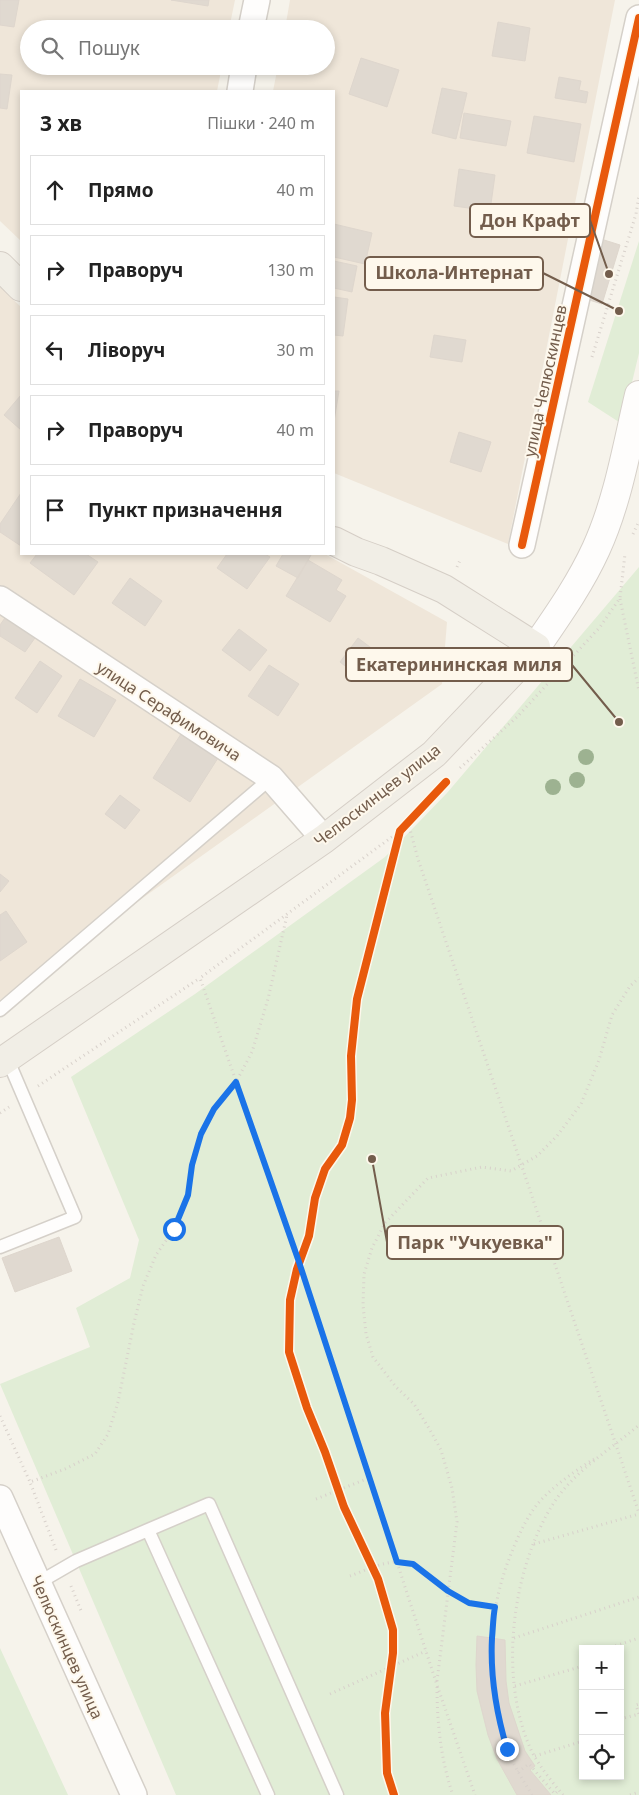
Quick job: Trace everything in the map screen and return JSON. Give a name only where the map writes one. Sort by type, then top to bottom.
[{"type":"main road","points":[[0,266],[20,286]]},
{"type":"main road","name":"Челюскинцев улица","points":[[4,1061],[324,839],[434,754],[536,646],[577,586],[597,548],[615,497],[639,395]]},
{"type":"main road","points":[[335,542],[444,589],[536,646]]},
{"type":"street","points":[[253,20],[257,0]]},
{"type":"street","name":"улица Челюскинцев","points":[[522,545],[639,18]]},
{"type":"street","points":[[240,90],[243,75]]},
{"type":"street","name":"улица Серафимовича","points":[[0,600],[271,778],[324,839]]},
{"type":"street","name":"Челюскинцев улица","points":[[0,1498],[134,1795]]},
{"type":"lane","points":[[0,1010],[271,778]]},
{"type":"lane","points":[[0,1247],[75,1217],[24,1096],[4,1061]]},
{"type":"lane","points":[[38,1583],[64,1568],[209,1504],[337,1795]]},
{"type":"lane","points":[[148,1530],[268,1795]]},
{"type":"path","points":[[632,585],[620,598],[639,691]]},
{"type":"path","points":[[0,1113],[200,978],[400,831],[415,815]]},
{"type":"path","points":[[408,822],[418,859],[639,1513],[534,1545]]},
{"type":"path","points":[[395,848],[400,831]]},
{"type":"path","points":[[30,1482],[65,1469],[95,1454],[108,1434],[118,1402],[143,1286],[156,1254],[174,1229],[188,1195],[192,1165],[201,1134],[214,1109],[236,1082],[252,1052],[268,999],[287,914]]},
{"type":"path","points":[[200,978],[299,1262],[437,1685],[475,1795]]},
{"type":"path","points":[[452,1795],[441,1746],[437,1706],[437,1672],[457,1522],[452,1488],[441,1450],[430,1430],[414,1404],[396,1387],[373,1358],[366,1334],[363,1305],[364,1274],[372,1248],[385,1223],[428,1178],[482,1167],[511,1170],[538,1156],[557,1136],[580,1104],[599,1060],[612,1015],[630,986],[639,978]]},
{"type":"path","points":[[295,1277],[303,1254]]},
{"type":"path","points":[[0,1416],[30,1482],[83,1614]]},
{"type":"path","points":[[563,1795],[535,1756],[522,1723],[515,1694],[514,1638],[516,1608],[524,1569],[553,1504],[575,1477],[639,1425]]},
{"type":"path","points":[[532,1795],[518,1772],[504,1740],[493,1690],[490,1662],[495,1607],[503,1573],[519,1533],[540,1502],[570,1474],[608,1451]]},
{"type":"path","points":[[316,1499],[337,1486],[370,1478]]},
{"type":"path","points":[[337,1486],[341,1498]]},
{"type":"path","points":[[369,1559],[374,1570]]},
{"type":"path","points":[[350,1576],[397,1562],[413,1564],[448,1591],[469,1603],[495,1607]]},
{"type":"path","points":[[514,1638],[639,1597]]},
{"type":"path","points":[[618,1645],[639,1638]]},
{"type":"path","points":[[330,1694],[392,1663],[426,1651]]},
{"type":"path","points":[[390,1676],[392,1663]]},
{"type":"path","points":[[515,1686],[579,1667]]},
{"type":"path","points":[[624,1719],[639,1714],[636,1705],[639,1704]]},
{"type":"path","points":[[535,1756],[579,1742]]},
{"type":"path","points":[[518,1772],[529,1764],[555,1794],[559,1790]]},
{"type":"path","points":[[630,1795],[639,1792]]},
{"type":"shaded area","points":[[0,0],[235,0],[231,20],[20,20],[20,75],[220,75],[217,90],[20,90],[20,240],[0,221]]},
{"type":"shaded area","points":[[290,0],[615,0],[508,544],[335,473],[335,90],[273,90],[276,75],[335,75],[335,20],[287,20]]},
{"type":"shaded area","points":[[0,287],[20,306],[20,555],[327,555],[447,622],[442,684],[0,1000]]},
{"type":"green space","points":[[639,241],[639,353],[622,424],[588,402]]},
{"type":"green space","points":[[639,567],[639,1795],[176,1795],[0,1384],[90,1347],[76,1308],[130,1278],[139,1240],[71,1077],[195,994],[385,857],[447,793]]},
{"type":"green space","points":[[0,1648],[68,1795],[0,1795]]},
{"type":"building","points":[[0,0],[19,0],[14,27],[0,25]]},
{"type":"building","points":[[171,0],[209,0],[208,6]]},
{"type":"building","points":[[498,22],[530,28],[525,61],[492,56]]},
{"type":"building","points":[[361,58],[399,70],[387,107],[349,94]]},
{"type":"building","points":[[0,74],[12,75],[7,109],[0,108]]},
{"type":"building","points":[[559,77],[581,81],[579,90],[588,92],[586,103],[555,98]]},
{"type":"building","points":[[442,88],[467,93],[456,139],[432,133]]},
{"type":"building","points":[[464,113],[511,121],[506,146],[460,138]]},
{"type":"building","points":[[534,116],[581,124],[574,162],[527,153]]},
{"type":"building","points":[[459,169],[495,175],[490,211],[454,206]]},
{"type":"building","points":[[335,224],[372,233],[365,264],[335,257]]},
{"type":"building","points":[[601,239],[620,245],[602,304],[583,298]]},
{"type":"building","points":[[335,261],[357,266],[352,292],[335,288]]},
{"type":"building","points":[[335,297],[348,299],[343,336],[335,335]]},
{"type":"building","points":[[434,335],[466,340],[462,362],[430,357]]},
{"type":"building","points":[[335,391],[339,391],[335,415]]},
{"type":"building","points":[[20,396],[20,429],[4,415]]},
{"type":"building","points":[[459,432],[491,442],[481,472],[450,462]]},
{"type":"building","points":[[20,494],[20,545],[0,532],[0,524]]},
{"type":"building","points":[[36,555],[88,555],[98,562],[74,595],[30,563]]},
{"type":"building","points":[[226,555],[267,555],[270,557],[247,589],[217,568]]},
{"type":"building","points":[[282,555],[311,555],[298,578],[276,566]]},
{"type":"building","points":[[308,560],[342,580],[336,590],[346,596],[330,622],[286,596]]},
{"type":"building","points":[[130,578],[162,601],[145,626],[112,603]]},
{"type":"building","points":[[7,615],[37,635],[25,652],[0,636],[0,625]]},
{"type":"building","points":[[239,629],[267,650],[250,671],[222,650]]},
{"type":"building","points":[[358,638],[378,653],[359,677],[340,662]]},
{"type":"building","points":[[40,661],[62,676],[37,713],[15,698]]},
{"type":"building","points":[[269,665],[299,684],[278,716],[248,696]]},
{"type":"building","points":[[80,679],[116,700],[94,737],[58,716]]},
{"type":"building","points":[[181,734],[218,758],[190,802],[153,778]]},
{"type":"building","points":[[120,795],[140,810],[125,829],[105,814]]},
{"type":"building","points":[[0,874],[9,881],[0,892]]},
{"type":"building","points":[[6,911],[27,942],[0,961],[0,915]]},
{"type":"building","points":[[59,1237],[72,1271],[15,1292],[2,1258]]},
{"type":"building","points":[[477,1636],[505,1640],[506,1681],[509,1703],[525,1751],[535,1766],[530,1770],[551,1795],[517,1795],[497,1759],[488,1735],[477,1691]]},
{"type":"cycle path","points":[[522,545],[639,18]]},
{"type":"cycle path","points":[[394,1795],[387,1773],[385,1713],[393,1653],[393,1630],[378,1579],[344,1507],[307,1408],[289,1352],[290,1300],[297,1269],[309,1236],[315,1198],[325,1169],[342,1145],[350,1118],[352,1100],[351,1056],[357,999],[400,831],[446,782]]},
{"type":"place","name":"Дон Крафт","points":[[609,274]]},
{"type":"place","name":"Школа-Интернат","points":[[619,311]]},
{"type":"place","name":"Екатерининская миля","points":[[619,722]]},
{"type":"place","name":"Парк \"Учкуевка\"","points":[[372,1159]]},
{"type":"route","points":[[174,1229],[188,1195],[192,1165],[201,1134],[214,1109],[236,1082],[299,1262],[397,1562],[413,1564],[448,1591],[469,1603],[495,1607],[490,1662],[498,1721],[507,1749]]}]
